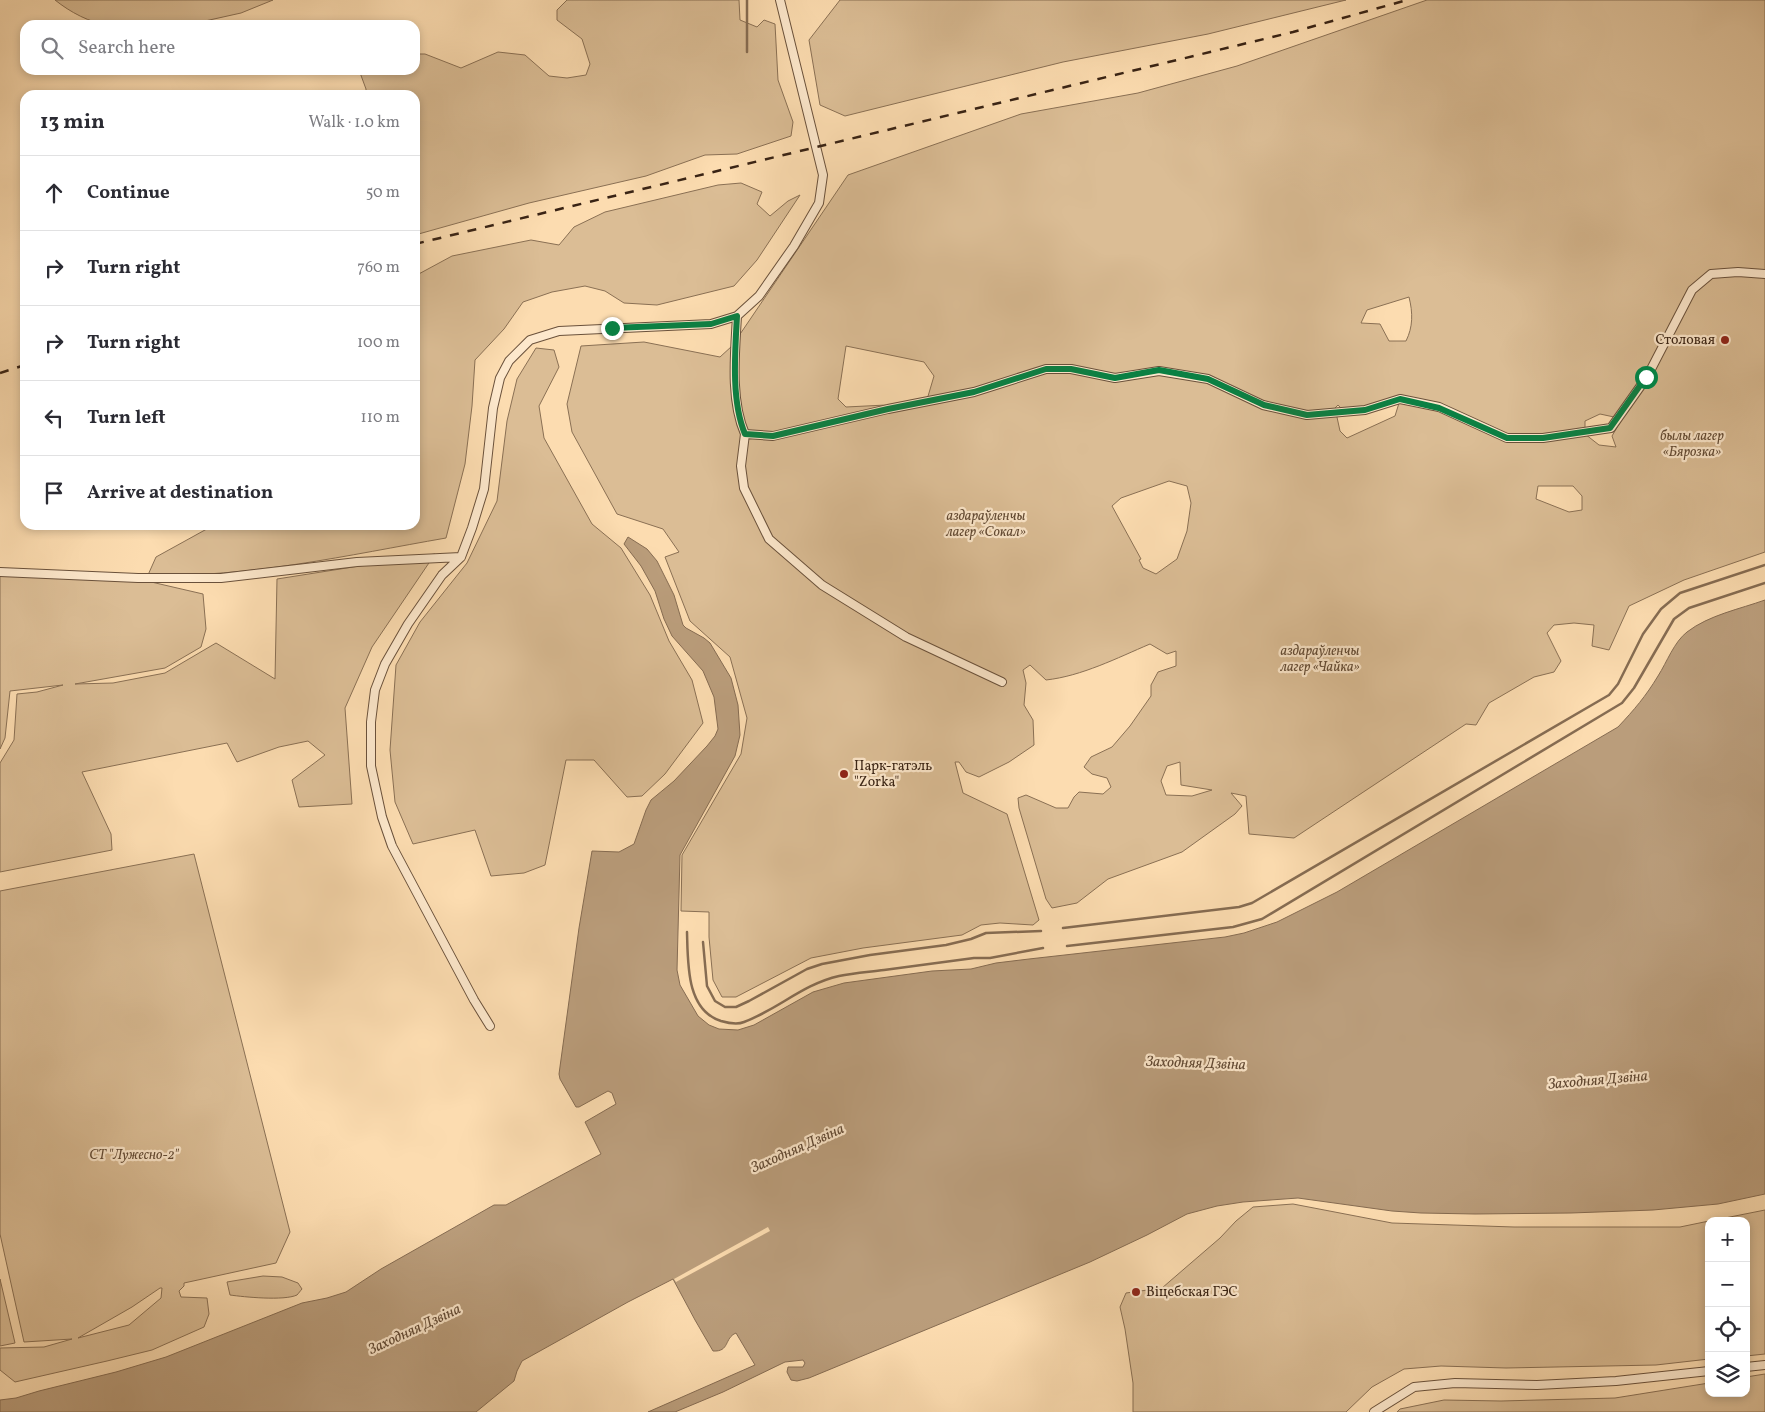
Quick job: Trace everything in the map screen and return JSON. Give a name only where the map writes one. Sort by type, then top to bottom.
[{"type":"street","points":[[490,1026],[469,992],[392,846],[382,817],[372,766],[371,722],[375,690],[385,664],[408,624],[442,575],[461,557],[484,489],[493,408],[500,378],[508,361],[530,340],[559,331],[711,324],[737,316],[759,296],[794,246],[819,203],[823,175],[780,0]]},
{"type":"street","points":[[745,434],[773,436],[888,409],[974,392],[1046,369],[1071,369],[1115,378],[1159,370],[1208,379],[1264,405],[1307,415],[1365,410],[1400,399],[1439,408],[1507,438],[1543,438],[1610,428],[1646,377],[1692,290],[1711,274],[1738,272],[1765,274]]},
{"type":"street","points":[[737,316],[735,370],[739,420],[745,434],[741,466],[744,488],[769,539],[822,585],[897,632],[1002,682]]},
{"type":"street","points":[[0,572],[138,578],[221,578],[357,562],[461,557]]},
{"type":"street","points":[[1750,1367],[1765,1365]]},
{"type":"street","points":[[1374,1412],[1414,1387],[1456,1383],[1537,1385],[1616,1381],[1705,1371]]},
{"type":"green space","points":[[55,0],[273,0],[241,13],[210,20],[90,20],[67,9]]},
{"type":"green space","points":[[567,0],[739,0],[740,20],[757,27],[764,20],[775,24],[778,80],[793,122],[791,136],[737,154],[705,155],[646,176],[529,203],[420,234],[420,90],[366,90],[361,75],[420,75],[420,54],[425,54],[461,68],[498,52],[525,55],[549,76],[567,78],[586,75],[590,64],[582,39],[557,20],[557,10]]},
{"type":"green space","points":[[840,0],[1346,0],[1208,34],[1063,62],[845,116],[820,105],[809,40]]},
{"type":"green space","points":[[1427,0],[1765,0],[1765,552],[1684,580],[1629,606],[1609,650],[1592,646],[1594,625],[1574,623],[1554,625],[1547,633],[1561,661],[1554,672],[1534,677],[1489,703],[1476,725],[1466,724],[1294,838],[1249,834],[1246,796],[1231,793],[1242,806],[1235,814],[1182,852],[1108,879],[1077,903],[1052,908],[1046,899],[1019,808],[1018,798],[1026,795],[1056,808],[1068,808],[1079,792],[1103,794],[1111,787],[1107,778],[1092,774],[1084,767],[1091,757],[1112,747],[1130,726],[1151,696],[1151,685],[1158,672],[1176,666],[1176,651],[1167,654],[1150,644],[1086,671],[1046,680],[1030,665],[1023,670],[1026,683],[1024,705],[1033,720],[1034,745],[1009,762],[979,777],[966,772],[959,762],[955,762],[963,793],[1007,814],[1039,920],[1033,925],[1000,923],[981,925],[962,935],[863,948],[811,958],[736,997],[722,997],[713,980],[709,912],[681,911],[682,855],[741,754],[747,718],[730,657],[690,621],[665,557],[679,552],[663,529],[617,514],[572,432],[567,404],[581,346],[644,342],[720,357],[732,346],[848,175],[1021,114],[1138,93],[1237,66]],"holes":[[[1409,297],[1412,320],[1406,341],[1389,341],[1380,324],[1361,323],[1367,310]],[[846,346],[924,362],[934,376],[926,403],[846,407],[838,399]],[[1399,403],[1395,416],[1347,438],[1340,431],[1335,408],[1338,405],[1347,414]],[[1600,414],[1614,417],[1619,424],[1612,436],[1616,447],[1599,445],[1585,434],[1585,421]],[[1169,481],[1187,486],[1191,503],[1187,531],[1177,559],[1156,574],[1143,568],[1139,560],[1141,559],[1112,506],[1121,498]],[[1538,486],[1573,486],[1582,496],[1582,510],[1569,512],[1536,499]],[[1180,762],[1181,785],[1212,790],[1192,796],[1166,795],[1161,781],[1167,766]]]},
{"type":"green space","points":[[741,183],[762,192],[757,204],[770,216],[788,201],[800,195],[757,260],[734,286],[657,305],[624,303],[605,291],[585,286],[552,292],[523,302],[504,329],[475,360],[465,464],[446,538],[261,569],[186,575],[148,575],[156,557],[205,530],[420,530],[420,273],[452,256],[531,240],[559,245],[574,227],[605,212],[718,185]]},
{"type":"green space","points":[[536,348],[554,350],[559,367],[539,406],[544,438],[592,524],[621,548],[650,595],[669,641],[692,680],[703,723],[665,774],[642,796],[627,797],[594,760],[566,760],[545,865],[524,873],[491,876],[475,830],[413,844],[395,802],[390,750],[396,665],[420,622],[467,563],[497,501],[507,421],[517,379]]},
{"type":"green space","points":[[435,554],[372,647],[345,708],[352,804],[299,807],[292,780],[325,755],[308,741],[279,747],[237,762],[227,743],[82,772],[111,834],[112,850],[0,872],[0,763],[14,740],[17,694],[37,692],[63,685],[10,691],[5,738],[0,749],[0,569],[134,578],[203,594],[206,629],[201,647],[165,668],[75,684],[113,683],[165,673],[216,643],[275,679],[277,579]]},
{"type":"green space","name":"СТ \"Лужесно-2\"","points":[[194,854],[290,1232],[276,1263],[184,1283],[184,1286],[179,1291],[181,1297],[207,1298],[209,1314],[204,1327],[152,1350],[15,1382],[0,1370],[0,1348],[44,1347],[72,1339],[24,1342],[0,1234],[0,891]],"holes":[[[162,1288],[161,1298],[129,1325],[78,1338]]]},
{"type":"green space","points":[[1293,1204],[1392,1223],[1514,1227],[1680,1227],[1705,1222],[1705,1359],[1656,1365],[1506,1368],[1441,1366],[1404,1369],[1372,1387],[1346,1412],[1133,1412],[1133,1383],[1120,1307],[1126,1293],[1162,1288],[1253,1207]]},
{"type":"green space","points":[[1765,1210],[1765,1354],[1750,1356],[1750,1217],[1730,1217]]},
{"type":"green space","points":[[263,1276],[282,1277],[298,1283],[302,1289],[297,1295],[283,1298],[230,1295],[227,1282]]},
{"type":"green space","points":[[0,1279],[15,1343],[0,1346]]},
{"type":"green space","points":[[1765,1374],[1765,1412],[1397,1412],[1400,1409],[1444,1400],[1501,1401],[1615,1398],[1705,1384],[1705,1397],[1750,1397],[1750,1376]]},
{"type":"water","name":"Заходняя Дзвіна","points":[[628,537],[647,549],[657,561],[674,595],[683,625],[710,643],[731,678],[738,705],[740,735],[735,756],[680,855],[677,970],[680,985],[698,1016],[709,1025],[719,1029],[738,1030],[754,1025],[813,992],[844,983],[932,971],[971,969],[996,963],[1029,959],[1225,937],[1277,922],[1337,892],[1618,727],[1635,709],[1682,636],[1705,621],[1765,600],[1765,1194],[1718,1204],[1653,1210],[1571,1213],[1421,1213],[1392,1211],[1298,1198],[1217,1206],[1187,1214],[1090,1262],[809,1378],[797,1381],[791,1380],[787,1372],[788,1367],[803,1367],[805,1363],[803,1360],[785,1362],[723,1392],[675,1412],[648,1412],[755,1365],[736,1333],[732,1335],[725,1347],[718,1351],[713,1351],[673,1279],[522,1361],[514,1381],[476,1412],[0,1412],[0,1400],[16,1398],[166,1357],[302,1303],[346,1292],[381,1269],[494,1205],[506,1205],[601,1154],[585,1122],[616,1104],[612,1093],[608,1091],[576,1107],[559,1074],[579,928],[592,851],[619,852],[634,844],[651,800],[674,781],[707,746],[718,729],[714,697],[703,671],[672,636],[655,591],[641,566],[624,544]]},
{"type":"pier","points":[[768,1227],[770,1231],[676,1282],[674,1279]]},
{"type":"waterway","points":[[747,0],[747,52]]},
{"type":"waterway","points":[[1063,928],[1239,907],[1252,903],[1609,695],[1618,684],[1643,634],[1661,609],[1680,593],[1765,565]]},
{"type":"waterway","points":[[1067,946],[1233,927],[1262,919],[1622,703],[1634,688],[1674,619],[1689,608],[1765,583]]},
{"type":"waterway","points":[[703,942],[707,986],[715,1001],[725,1007],[736,1007],[807,969],[822,964],[870,955],[946,945],[986,933],[1041,931]]},
{"type":"waterway","points":[[687,932],[689,971],[695,996],[701,1007],[710,1015],[721,1021],[735,1024],[756,1017],[814,985],[839,976],[974,958],[990,958],[1043,948]]},
{"type":"railway","points":[[420,243],[1293,32],[1407,0]]},
{"type":"railway","points":[[0,373],[20,367]]},
{"type":"place","name":"Столовая","points":[[1725,340]]},
{"type":"place","name":"Парк-гатэль \"Zorka\"","points":[[844,774]]},
{"type":"place","name":"Віцебская ГЭС","points":[[1136,1292]]},
{"type":"route","points":[[612,328],[711,324],[737,316],[735,370],[739,420],[745,434],[773,436],[888,409],[974,392],[1046,369],[1071,369],[1115,378],[1159,370],[1208,379],[1264,405],[1307,415],[1365,410],[1400,399],[1439,408],[1479,424],[1507,438],[1543,438],[1610,428],[1646,377]]},
{"type":"park label","name":"былы лагер «Бярозка»","points":[[1692,444]]},
{"type":"park label","name":"аздараўленчы лагер «Сокал»","points":[[986,524]]},
{"type":"park label","name":"аздараўленчы лагер «Чайка»","points":[[1320,660]]}]
